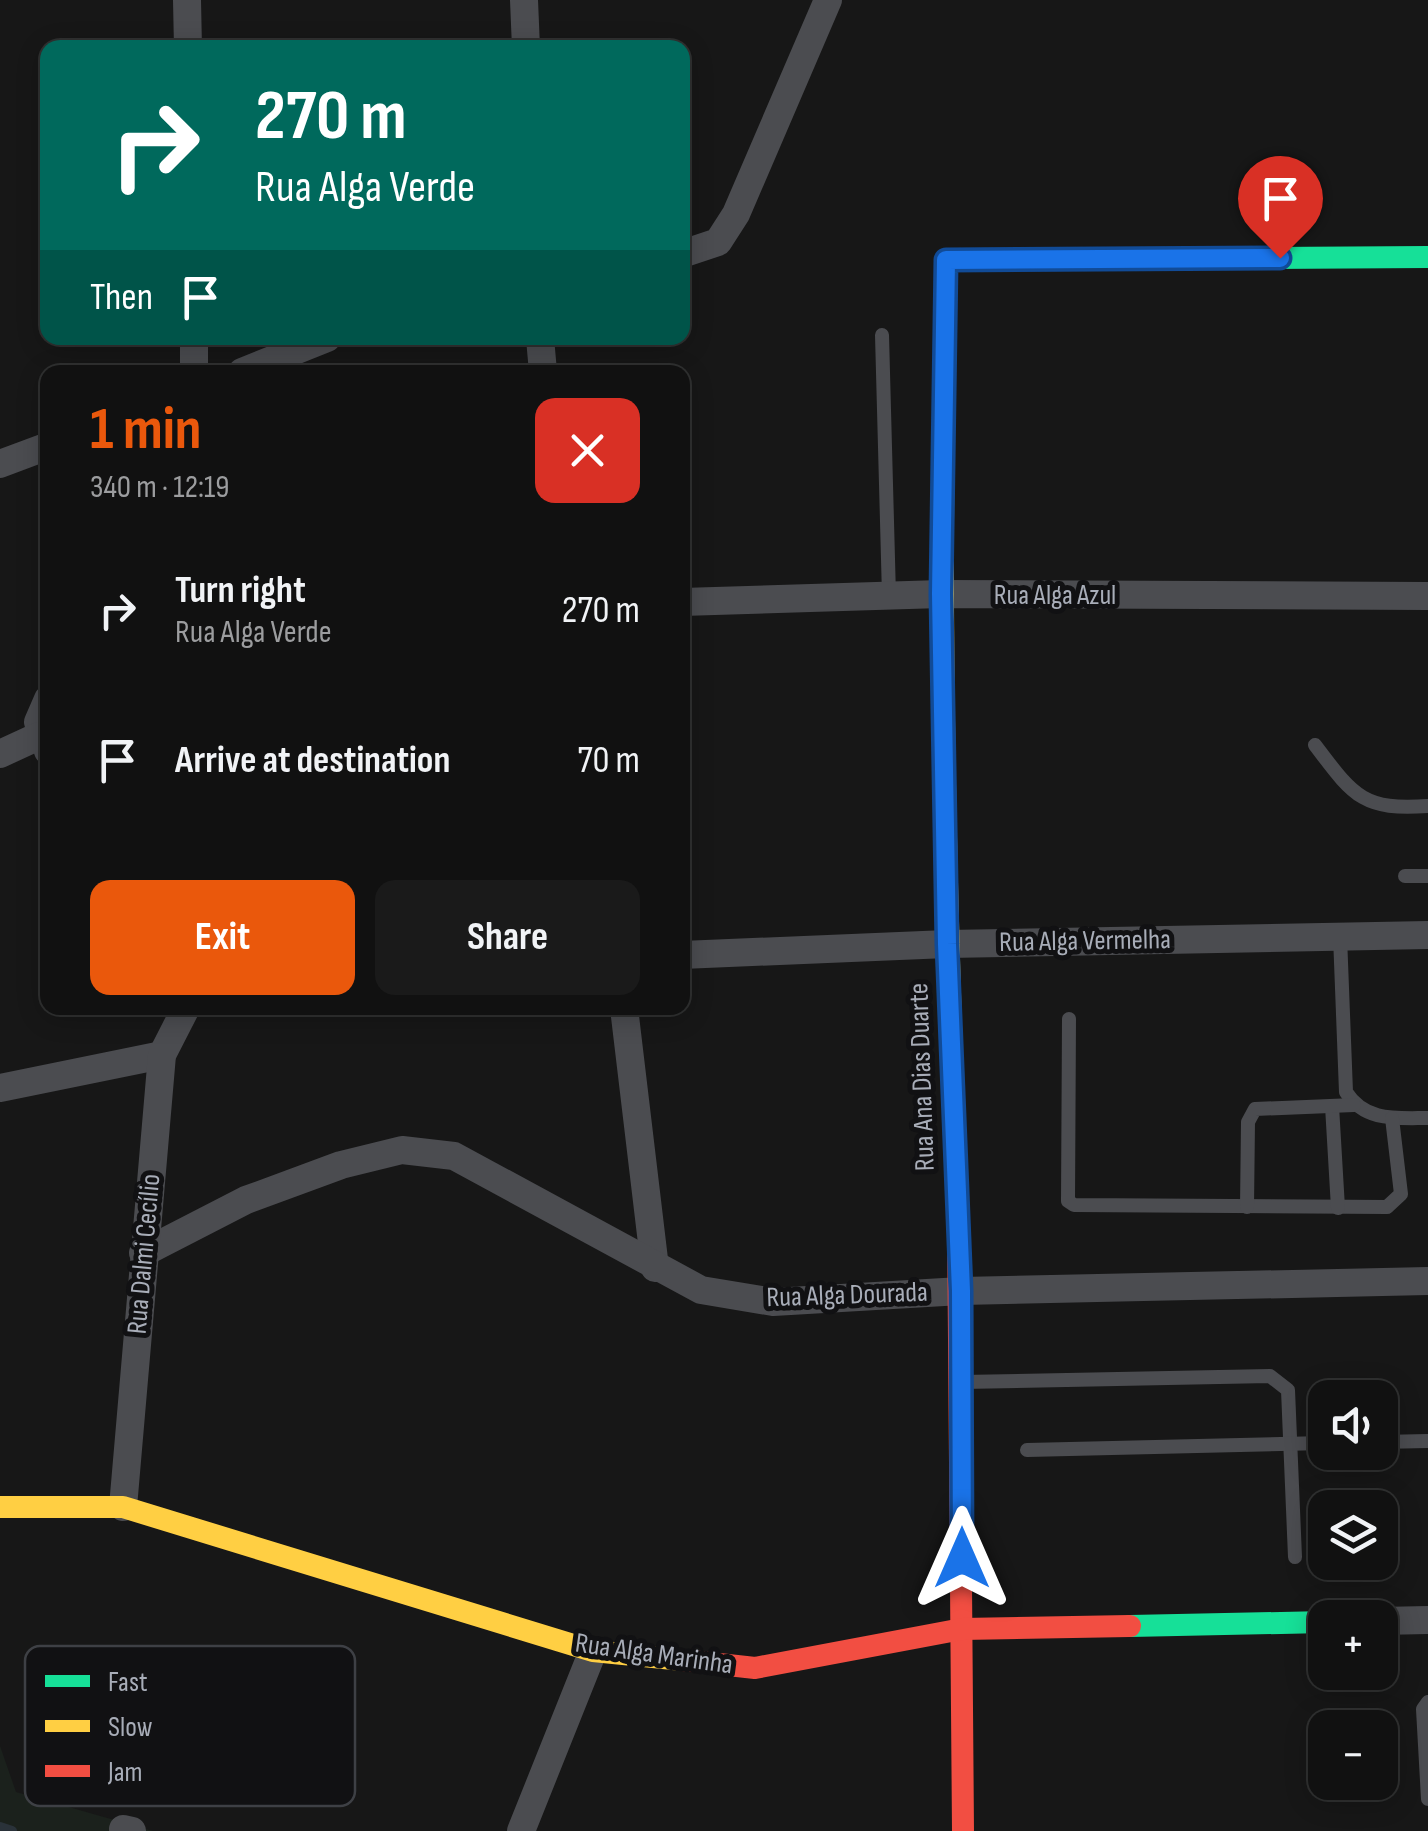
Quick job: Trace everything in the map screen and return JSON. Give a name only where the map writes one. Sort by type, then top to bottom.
[{"type":"street","points":[[187,0],[188,40]]},
{"type":"street","points":[[524,0],[526,40]]},
{"type":"street","points":[[690,253],[718,242],[736,214],[828,0]]},
{"type":"street","name":"Rua Ana Dias Duarte","points":[[963,1831],[961,1291],[947,944],[941,594],[946,260],[1428,258]]},
{"type":"street","points":[[260,365],[310,345]]},
{"type":"street","points":[[0,464],[40,449]]},
{"type":"street","name":"Rua Alga Azul","points":[[690,602],[941,594],[1428,596]]},
{"type":"street","points":[[0,754],[40,745]]},
{"type":"street","name":"Rua Alga Vermelha","points":[[690,954],[947,944],[1428,935]]},
{"type":"street","name":"Rua Dalmi Cecílio","points":[[123,1506],[162,1055],[182,1015]]},
{"type":"street","points":[[625,1015],[654,1268]]},
{"type":"street","points":[[0,1088],[162,1055]]},
{"type":"street","name":"Rua Alga Dourada","points":[[143,1253],[246,1200],[340,1165],[402,1150],[454,1156],[654,1268],[701,1290],[773,1302],[961,1291],[1428,1282]]},
{"type":"street","name":"Rua Alga Marinha","points":[[0,1508],[123,1506],[593,1651],[755,1668],[962,1629],[1308,1622]]},
{"type":"street","points":[[1398,1621],[1428,1620]]},
{"type":"street","points":[[521,1831],[593,1651]]},
{"type":"lane","points":[[882,335],[889,596]]},
{"type":"lane","points":[[1315,744],[1348,790],[1387,809],[1428,806]]},
{"type":"lane","points":[[1406,876],[1428,876]]},
{"type":"lane","points":[[1340,936],[1346,1092],[1354,1104],[1370,1115],[1428,1118]]},
{"type":"lane","points":[[1069,1020],[1068,1201],[1082,1208],[1338,1208],[1394,1204],[1401,1194],[1392,1118]]},
{"type":"lane","points":[[1247,1208],[1249,1116],[1255,1109],[1354,1104]]},
{"type":"lane","points":[[1332,1106],[1338,1208]]},
{"type":"lane","points":[[961,1382],[1270,1376],[1288,1390],[1295,1556]]},
{"type":"lane","points":[[1398,1442],[1428,1441]]},
{"type":"lane","points":[[1027,1450],[1308,1443]]},
{"type":"lane","points":[[1428,1702],[1423,1709],[1428,1799]]},
{"type":"shaded area","points":[[0,1746],[16,1792],[25,1795],[25,1806],[65,1806],[153,1831],[0,1831]]},
{"type":"waterway","points":[[0,1827],[12,1831]]},
{"type":"traffic: fast","points":[[944,412],[946,260],[1428,257]]},
{"type":"traffic: fast","points":[[1130,1626],[1308,1622]]},
{"type":"traffic: slow","points":[[944,412],[945,815],[958,1217]]},
{"type":"traffic: slow","points":[[0,1507],[123,1507],[593,1651],[683,1660]]},
{"type":"traffic: jam","points":[[958,1217],[963,1831]]},
{"type":"traffic: jam","points":[[683,1660],[755,1668],[962,1629],[1130,1626]]},
{"type":"route","points":[[962,1558],[961,1291],[947,944],[941,594],[946,260],[1280,258]]}]
